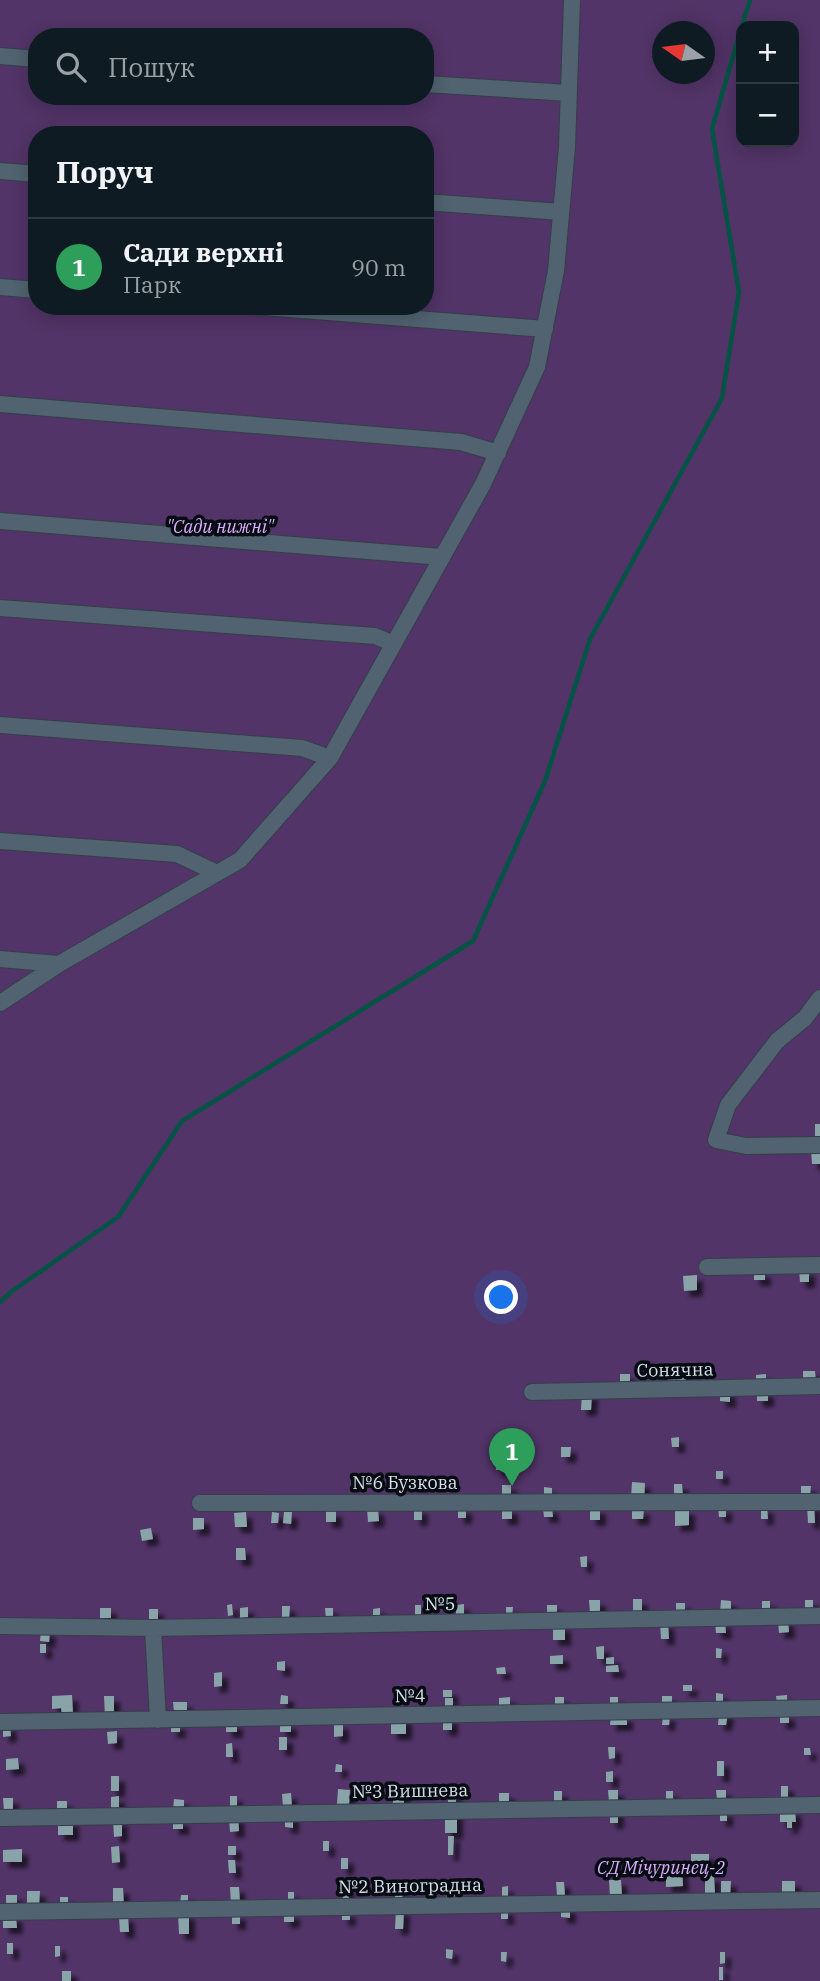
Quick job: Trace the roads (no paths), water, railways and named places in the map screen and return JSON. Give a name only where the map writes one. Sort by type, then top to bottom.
[{"type":"lane","points":[[0,1003],[59,964],[240,860],[330,758],[483,484],[537,368],[556,271],[569,93],[572,0]]},
{"type":"lane","points":[[0,56],[28,58]]},
{"type":"lane","points":[[434,85],[569,93]]},
{"type":"lane","points":[[0,171],[28,173]]},
{"type":"lane","points":[[434,203],[561,212]]},
{"type":"lane","points":[[0,287],[28,289]]},
{"type":"lane","points":[[365,315],[545,329]]},
{"type":"lane","points":[[0,404],[461,442],[498,453]]},
{"type":"lane","points":[[0,521],[442,557]]},
{"type":"lane","points":[[0,608],[375,636],[394,644]]},
{"type":"lane","points":[[0,725],[302,748],[330,758]]},
{"type":"lane","points":[[0,841],[177,854],[217,873]]},
{"type":"lane","points":[[0,959],[59,964]]},
{"type":"lane","points":[[820,998],[813,1020],[777,1041],[728,1105],[716,1140],[746,1146],[820,1145]]},
{"type":"lane","points":[[707,1267],[820,1265]]},
{"type":"lane","name":"Сонячна","points":[[532,1392],[820,1385]]},
{"type":"lane","name":"№6 Бузкова","points":[[200,1503],[820,1502]]},
{"type":"lane","name":"№5","points":[[0,1626],[153,1628],[820,1616]]},
{"type":"lane","points":[[153,1628],[158,1720]]},
{"type":"lane","name":"№4","points":[[0,1723],[820,1708]]},
{"type":"lane","name":"№3 Вишнева","points":[[0,1818],[820,1805]]},
{"type":"lane","name":"№2 Виноградна","points":[[0,1912],[820,1900]]},
{"type":"waterway","points":[[744,21],[750,0]]},
{"type":"waterway","points":[[0,1302],[118,1217],[182,1121],[473,941],[545,781],[590,639],[722,398],[739,292],[712,129],[736,46]]},
{"type":"place","name":"Сади верхні","points":[[512,1486]]},
{"type":"park label","name":"\"Сади нижні\"","points":[[220,527]]},
{"type":"park label","name":"СД Мічуринец-2","points":[[661,1868]]}]
